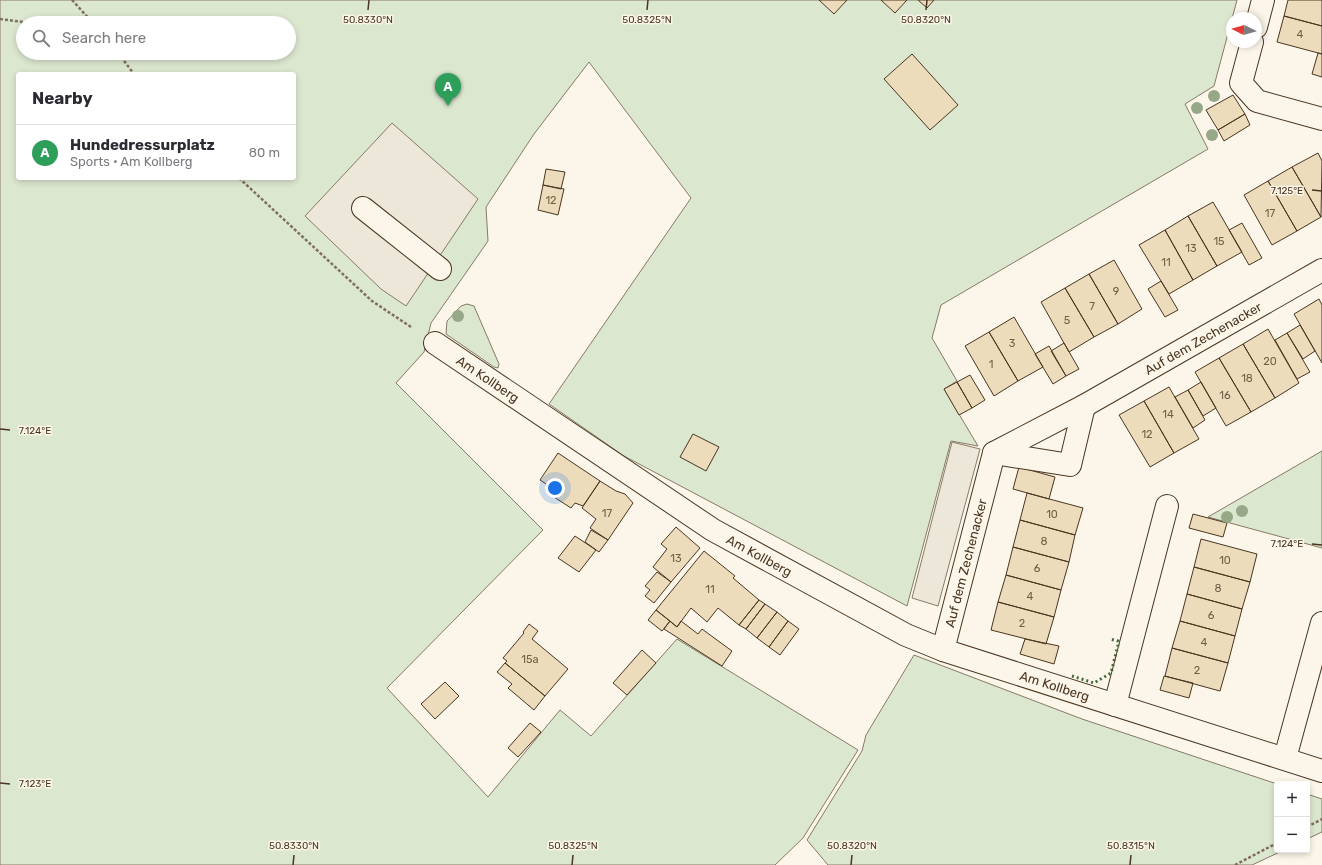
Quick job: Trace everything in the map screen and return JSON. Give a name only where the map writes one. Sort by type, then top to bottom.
[{"type":"street","points":[[1260,12],[1263,0]]},
{"type":"street","points":[[1250,48],[1241,83],[1258,101],[1322,119]]},
{"type":"street","points":[[363,208],[440,269]]},
{"type":"street","name":"Auf dem Zechenacker","points":[[943,650],[994,453],[1084,406],[1322,270]]},
{"type":"street","name":"Am Kollberg","points":[[435,343],[713,530],[906,635],[943,650],[1322,771]]},
{"type":"street","points":[[994,453],[1070,465],[1084,406]]},
{"type":"street","points":[[1115,705],[1167,506]]},
{"type":"street","points":[[1285,758],[1322,623]]},
{"type":"path","points":[[72,0],[87,16]]},
{"type":"path","points":[[0,19],[16,21]]},
{"type":"path","points":[[123,60],[132,72]]},
{"type":"path","points":[[241,180],[372,301],[435,343]]},
{"type":"path","points":[[1310,825],[1322,819]]},
{"type":"path","points":[[1235,865],[1274,845]]},
{"type":"green space","points":[[0,0],[1237,0],[1234,12],[1226,12],[1226,41],[1214,86],[1185,104],[1208,149],[941,305],[932,338],[957,381],[944,389],[978,446],[951,441],[907,606],[624,456],[549,404],[691,198],[589,62],[534,134],[486,207],[488,241],[431,323],[424,352],[396,383],[543,530],[387,688],[488,797],[560,710],[591,736],[677,639],[858,750],[803,838],[775,865],[0,865]]},
{"type":"green space","points":[[467,304],[474,306],[499,364],[498,368],[494,367],[446,334],[447,321],[461,306]]},
{"type":"green space","points":[[1322,451],[1322,548],[1208,517]]},
{"type":"green space","points":[[914,655],[1082,719],[1274,783],[1274,853],[1278,853],[1252,865],[828,865],[807,840],[862,751],[866,735]]},
{"type":"green space","points":[[1310,795],[1322,799],[1322,832],[1310,838]]},
{"type":"shaded area","points":[[392,123],[478,199],[406,306],[381,289],[305,216]]},
{"type":"shaded area","points":[[952,442],[980,449],[938,606],[912,598]]},
{"type":"building","points":[[819,0],[847,0],[834,14]]},
{"type":"building","points":[[881,0],[907,0],[895,13]]},
{"type":"building","points":[[918,0],[934,0],[927,8]]},
{"type":"building","points":[[1288,0],[1322,0],[1322,26],[1284,16]]},
{"type":"building","points":[[1284,16],[1322,26],[1322,54],[1277,42]]},
{"type":"building","points":[[1318,53],[1322,54],[1322,77],[1312,74]]},
{"type":"building","points":[[912,54],[958,105],[930,130],[884,79]]},
{"type":"building","points":[[1233,95],[1245,114],[1218,130],[1206,110]]},
{"type":"building","points":[[1245,114],[1250,125],[1224,141],[1218,130]]},
{"type":"building","points":[[1318,153],[1322,161],[1321,217],[1292,167]]},
{"type":"building","points":[[1292,167],[1321,217],[1297,231],[1268,181]]},
{"type":"building","points":[[546,169],[565,172],[561,189],[543,185]]},
{"type":"building","points":[[1268,181],[1297,231],[1272,245],[1244,195]]},
{"type":"building","points":[[543,185],[564,189],[558,215],[538,210]]},
{"type":"building","points":[[1213,202],[1242,252],[1217,266],[1188,216]]},
{"type":"building","points":[[1188,216],[1217,266],[1193,280],[1165,230]]},
{"type":"building","points":[[1242,223],[1262,258],[1249,265],[1229,230]]},
{"type":"building","points":[[1165,230],[1193,280],[1169,294],[1139,245]]},
{"type":"building","points":[[1114,260],[1142,309],[1118,324],[1089,274]]},
{"type":"building","points":[[1089,274],[1118,324],[1094,337],[1065,288]]},
{"type":"building","points":[[1161,281],[1178,310],[1165,317],[1148,289]]},
{"type":"building","points":[[1065,288],[1094,337],[1069,352],[1041,302]]},
{"type":"building","points":[[1319,299],[1322,305],[1322,363],[1294,314]]},
{"type":"building","points":[[1014,317],[1043,367],[1018,381],[989,332]]},
{"type":"building","points":[[1300,325],[1315,351],[1303,359],[1287,333]]},
{"type":"building","points":[[1268,329],[1299,383],[1275,398],[1243,344]]},
{"type":"building","points":[[989,332],[1018,381],[994,396],[965,346]]},
{"type":"building","points":[[1287,333],[1310,372],[1297,379],[1275,340]]},
{"type":"building","points":[[1064,343],[1079,369],[1066,376],[1051,351]]},
{"type":"building","points":[[1243,344],[1275,398],[1251,412],[1219,358]]},
{"type":"building","points":[[1049,346],[1066,376],[1053,384],[1035,354]]},
{"type":"building","points":[[1219,358],[1251,412],[1226,426],[1195,372]]},
{"type":"building","points":[[970,375],[985,400],[972,408],[957,382]]},
{"type":"building","points":[[957,382],[972,408],[959,415],[944,389]]},
{"type":"building","points":[[1201,382],[1216,408],[1203,416],[1188,390]]},
{"type":"building","points":[[1169,387],[1199,439],[1174,453],[1144,401]]},
{"type":"building","points":[[1188,390],[1205,420],[1193,428],[1175,397]]},
{"type":"building","points":[[1144,401],[1174,453],[1150,467],[1119,415]]},
{"type":"building","points":[[693,434],[719,447],[706,471],[680,457]]},
{"type":"building","points":[[558,453],[600,481],[583,506],[575,503],[571,508],[554,497],[558,492],[540,480]]},
{"type":"building","points":[[1019,467],[1055,477],[1049,499],[1013,489]]},
{"type":"building","points":[[600,481],[616,491],[625,494],[633,503],[608,540],[590,528],[596,519],[582,508]]},
{"type":"building","points":[[1027,493],[1083,508],[1075,535],[1020,520]]},
{"type":"building","points":[[1193,514],[1227,523],[1223,537],[1189,528]]},
{"type":"building","points":[[1020,520],[1075,535],[1069,562],[1013,547]]},
{"type":"building","points":[[676,527],[700,548],[671,582],[653,567],[667,549],[661,544]]},
{"type":"building","points":[[591,530],[608,540],[599,552],[585,542]]},
{"type":"building","points":[[575,536],[596,550],[579,572],[558,558]]},
{"type":"building","points":[[1201,539],[1257,554],[1250,582],[1194,567]]},
{"type":"building","points":[[1013,547],[1069,562],[1061,590],[1006,575]]},
{"type":"building","points":[[704,551],[735,576],[733,578],[759,600],[739,625],[718,608],[707,622],[691,608],[677,627],[656,610]]},
{"type":"building","points":[[1194,567],[1250,582],[1242,609],[1187,594]]},
{"type":"building","points":[[657,572],[671,582],[654,603],[645,596],[650,590],[645,586]]},
{"type":"building","points":[[1006,575],[1061,590],[1054,617],[998,602]]},
{"type":"building","points":[[1187,594],[1242,609],[1235,636],[1180,621]]},
{"type":"building","points":[[759,600],[765,604],[746,629],[739,625]]},
{"type":"building","points":[[998,602],[1054,617],[1046,644],[991,630]]},
{"type":"building","points":[[765,604],[777,612],[757,638],[746,629]]},
{"type":"building","points":[[656,610],[670,621],[662,631],[648,620]]},
{"type":"building","points":[[777,612],[788,621],[769,647],[757,638]]},
{"type":"building","points":[[670,621],[677,627],[681,621],[698,634],[702,629],[732,651],[722,666],[664,629]]},
{"type":"building","points":[[788,621],[799,629],[780,655],[769,647]]},
{"type":"building","points":[[1180,621],[1235,636],[1228,663],[1172,648]]},
{"type":"building","points":[[529,624],[538,631],[532,639],[568,669],[545,696],[505,663],[507,661],[503,658],[524,633],[523,632]]},
{"type":"building","points":[[1025,639],[1059,646],[1054,664],[1020,654]]},
{"type":"building","points":[[1172,648],[1228,663],[1220,691],[1165,676]]},
{"type":"building","points":[[642,650],[656,663],[627,695],[613,683]]},
{"type":"building","points":[[505,663],[545,696],[534,710],[508,688],[512,684],[497,672]]},
{"type":"building","points":[[1164,676],[1193,683],[1189,698],[1160,690]]},
{"type":"building","points":[[445,682],[459,696],[435,719],[421,704]]},
{"type":"building","points":[[530,723],[541,732],[518,757],[508,748]]},
{"type":"hedge","points":[[1072,676],[1094,683],[1111,673],[1118,641],[1110,639]]},
{"type":"place","name":"Hundedressurplatz","points":[[448,106]]}]
